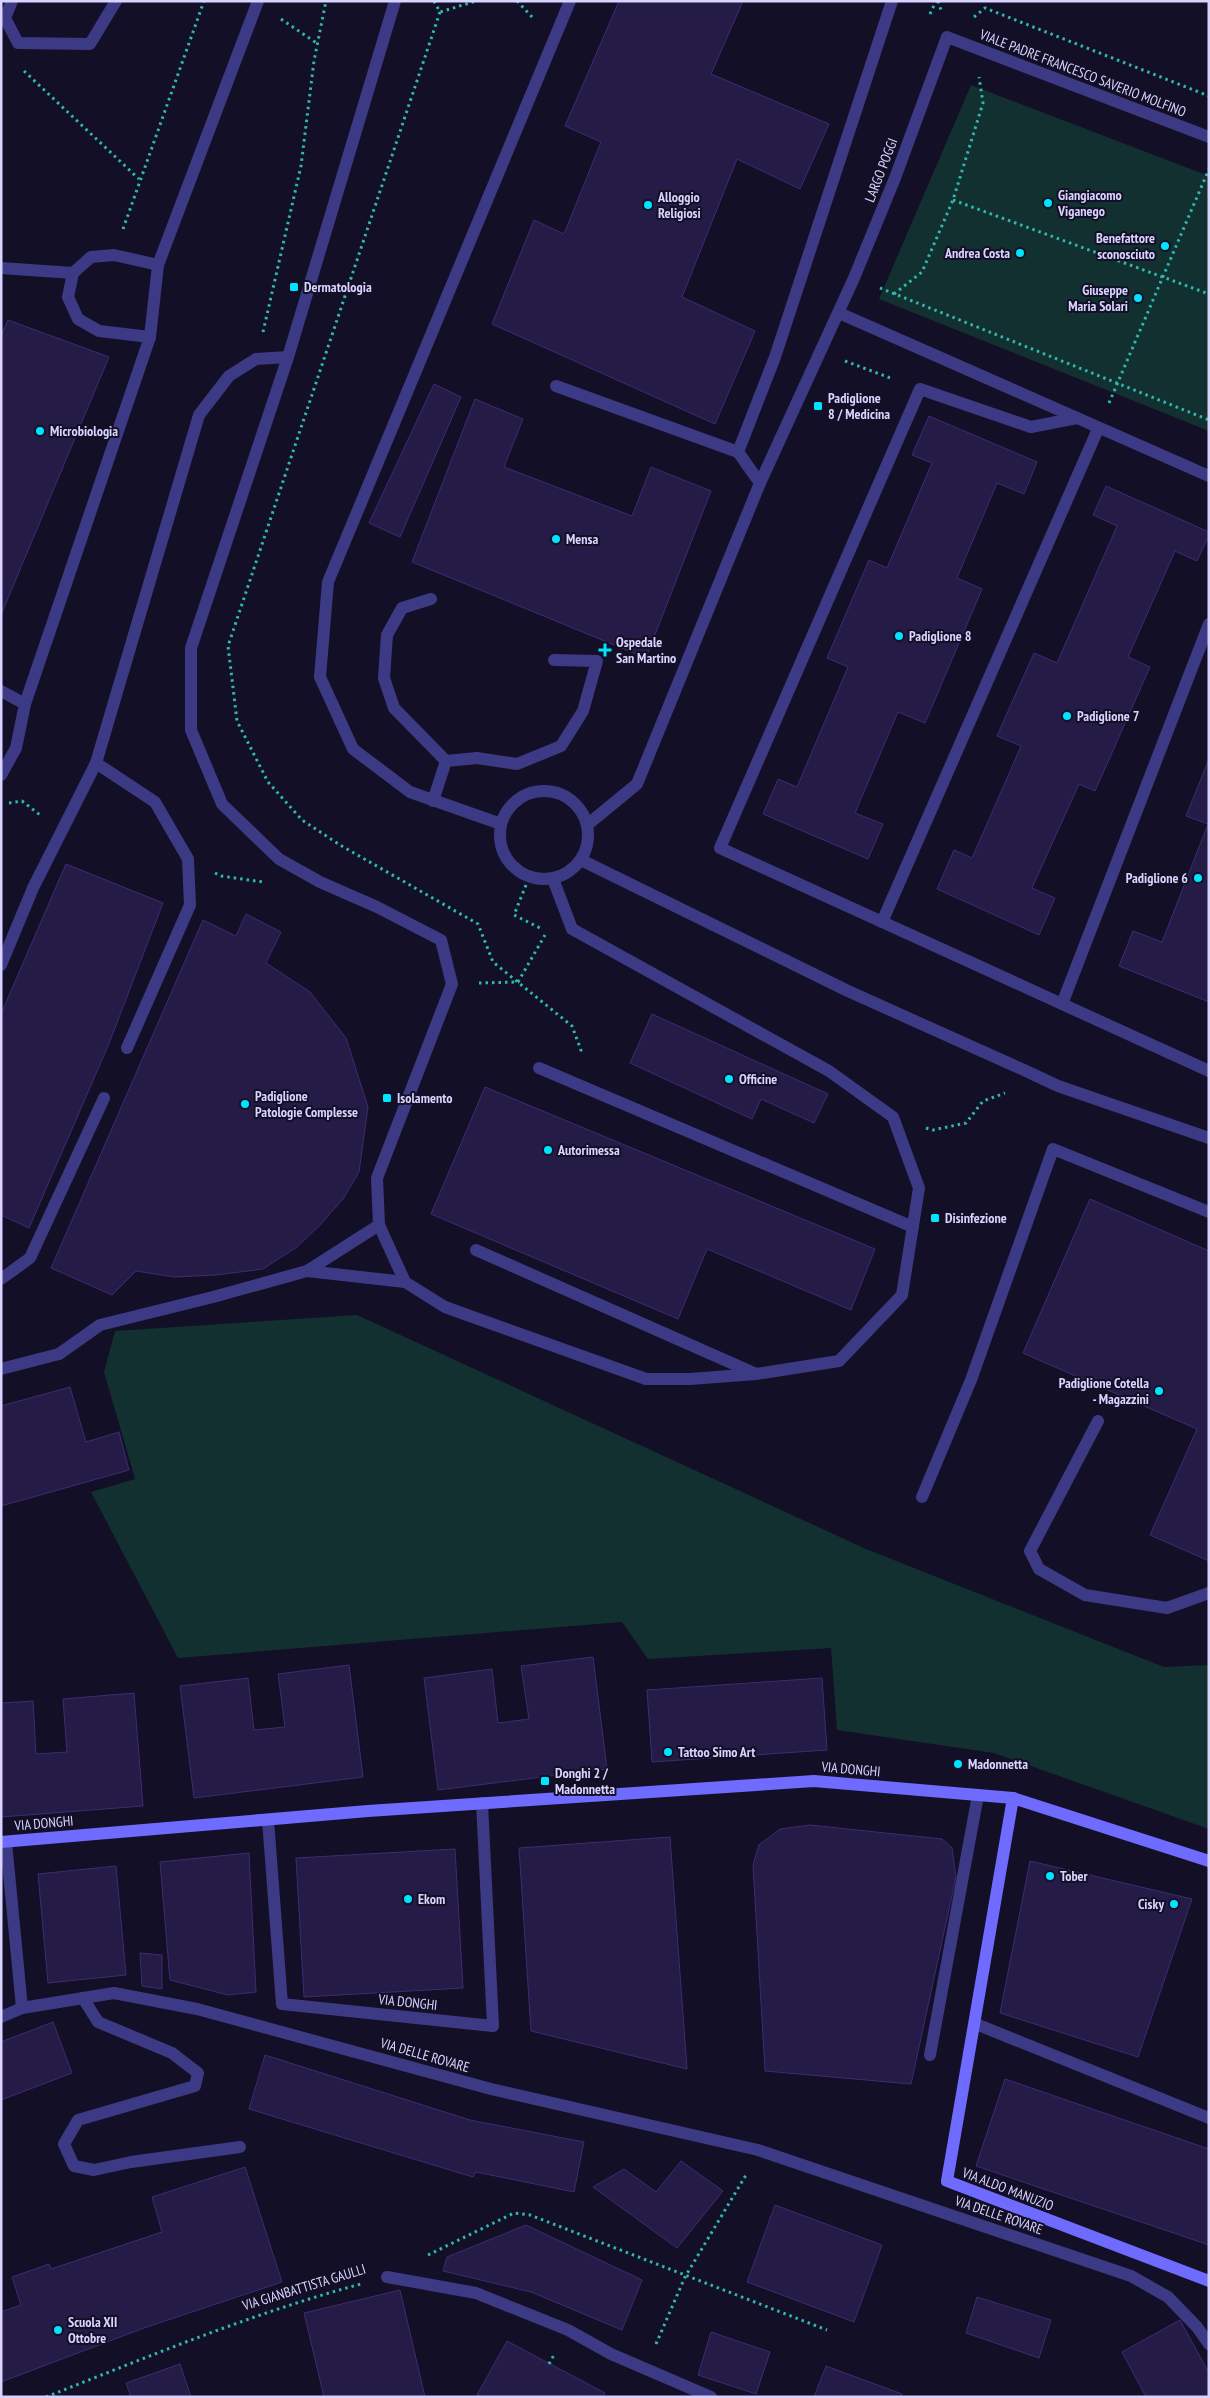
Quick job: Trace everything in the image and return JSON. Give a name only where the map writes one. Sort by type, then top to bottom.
[{"type":"street","points":[[12,1],[5,18],[18,43],[90,44],[116,1]]},
{"type":"street","points":[[396,1],[288,357],[191,648],[191,730],[222,804],[279,859],[320,882],[377,907],[441,940],[452,984],[376,1178],[379,1225],[406,1282]]},
{"type":"street","points":[[500,824],[410,792],[353,749],[320,677],[328,582],[570,1]]},
{"type":"street","points":[[738,452],[775,357],[892,1]]},
{"type":"street","points":[[1,775],[16,748],[25,704],[150,337],[158,265],[257,2]]},
{"type":"street","name":"VIALE PADRE FRANCESCO SAVERIO MOLFINO","points":[[947,37],[1209,137]]},
{"type":"street","name":"LARGO POGGI","points":[[587,825],[637,784],[760,483],[854,278],[895,178],[947,37]]},
{"type":"street","points":[[150,337],[99,331],[78,319],[68,297],[73,273],[91,257],[114,254],[158,265]]},
{"type":"street","points":[[1,268],[73,273]]},
{"type":"street","points":[[839,313],[1098,429],[1209,476]]},
{"type":"street","points":[[1,965],[33,888],[96,763],[199,415],[229,376],[256,359],[288,357]]},
{"type":"street","points":[[556,386],[738,452],[760,483]]},
{"type":"street","points":[[1077,418],[1032,428],[920,389],[720,848],[1209,1071]]},
{"type":"street","points":[[882,922],[1098,429]]},
{"type":"street","points":[[431,599],[402,608],[387,636],[384,678],[394,708],[446,761]]},
{"type":"street","points":[[1062,1004],[1209,624]]},
{"type":"street","points":[[446,761],[477,758],[517,764],[561,746],[584,711],[597,661],[554,660]]},
{"type":"street","points":[[1,691],[25,704]]},
{"type":"street","points":[[433,801],[446,761]]},
{"type":"street","points":[[96,763],[155,802],[188,859],[190,905],[126,1048]]},
{"type":"street","points":[[551,791],[577,806],[587,825],[587,846],[581,860],[565,874],[553,879],[529,877],[511,866],[500,848],[500,824],[510,805],[528,793],[551,791]]},
{"type":"street","points":[[581,860],[848,991],[1058,1086],[1209,1138]]},
{"type":"street","points":[[307,1270],[406,1282],[445,1307],[646,1378],[690,1379],[756,1374],[839,1361],[902,1295],[919,1188],[893,1117],[829,1071],[572,929],[553,879]]},
{"type":"street","points":[[538,1068],[913,1227]]},
{"type":"street","points":[[1,1279],[30,1258],[104,1098]]},
{"type":"street","points":[[922,1497],[971,1380],[1053,1149],[1209,1212]]},
{"type":"street","points":[[1,1369],[59,1354],[100,1325],[213,1297],[307,1270],[379,1225]]},
{"type":"street","points":[[476,1250],[756,1374]]},
{"type":"street","points":[[1098,1421],[1030,1551],[1039,1569],[1085,1595],[1167,1608],[1209,1594]]},
{"type":"street","name":"VIA DONGHI","points":[[4,1842],[268,1820],[814,1781],[1013,1798],[1209,1861]]},
{"type":"street","points":[[930,2055],[978,1794]]},
{"type":"street","name":"VIA ALDO MANUZIO","points":[[1013,1798],[976,2024],[961,2092],[947,2182],[1209,2281]]},
{"type":"street","name":"VIA DONGHI","points":[[268,1820],[282,2004],[493,2026],[482,1804]]},
{"type":"street","points":[[4,1842],[22,2008]]},
{"type":"street","name":"VIA DELLE ROVARE","points":[[1,2016],[22,2008],[114,1993],[197,2010],[491,2089],[758,2150],[1131,2276],[1168,2297],[1197,2327],[1209,2344]]},
{"type":"street","points":[[83,1998],[98,2022],[172,2053],[198,2073],[195,2086],[78,2120],[64,2144],[74,2166],[94,2170],[130,2162],[240,2147]]},
{"type":"street","points":[[976,2024],[1209,2118]]},
{"type":"street","name":"VIA GIANBATTISTA GAULLI","points":[[387,2277],[476,2294],[568,2330],[611,2354],[711,2397]]},
{"type":"path","points":[[114,254],[139,179],[204,1]]},
{"type":"path","points":[[256,359],[302,166],[318,44],[326,1]]},
{"type":"path","points":[[434,1],[440,12],[228,646],[237,721],[268,782],[302,820],[332,840],[478,924],[493,962],[572,1026],[581,1050],[570,1082]]},
{"type":"path","points":[[440,12],[476,1]]},
{"type":"path","points":[[257,2],[318,44]]},
{"type":"path","points":[[894,294],[922,272],[953,200],[983,103],[978,77],[947,37],[985,8],[1209,96]]},
{"type":"path","points":[[28,77],[139,179]]},
{"type":"path","points":[[1098,429],[1209,169]]},
{"type":"path","points":[[953,200],[1209,294]]},
{"type":"path","points":[[854,278],[1209,420]]},
{"type":"path","points":[[821,352],[920,389]]},
{"type":"path","points":[[1,804],[22,801],[60,832]]},
{"type":"path","points":[[188,859],[221,876],[269,883]]},
{"type":"path","points":[[518,982],[547,932],[514,915],[529,877]]},
{"type":"path","points":[[452,984],[518,982]]},
{"type":"path","points":[[893,1117],[933,1130],[966,1122],[983,1101],[1007,1092]]},
{"type":"path","points":[[645,2369],[686,2277],[738,2191],[758,2150]]},
{"type":"path","points":[[427,2255],[514,2213],[530,2215],[686,2277],[828,2330]]},
{"type":"path","name":"VIA GIANBATTISTA GAULLI","points":[[46,2397],[176,2346],[308,2298],[387,2277]]},
{"type":"green space","points":[[971,85],[1209,176],[1209,431],[879,299]]},
{"type":"green space","points":[[357,1315],[866,1549],[1164,1667],[1209,1665],[1209,1829],[994,1753],[837,1730],[831,1648],[648,1659],[622,1622],[178,1658],[91,1492],[135,1479],[104,1372],[115,1331]]},
{"type":"building","name":"Alloggio Religiosi","points":[[619,1],[743,1],[711,74],[829,124],[800,189],[737,159],[682,297],[755,331],[715,424],[492,324],[534,220],[564,234],[601,142],[565,126]]},
{"type":"building","name":"Microbiologia","points":[[8,320],[109,357],[1,615],[1,336]]},
{"type":"building","points":[[434,384],[461,397],[400,537],[369,523]]},
{"type":"building","name":"Mensa","points":[[475,399],[523,419],[504,467],[632,516],[651,467],[711,491],[646,658],[412,562]]},
{"type":"building","name":"Padiglione 8","points":[[929,416],[1037,462],[1024,494],[997,483],[957,578],[982,589],[925,723],[898,712],[855,813],[883,824],[868,859],[763,814],[778,779],[797,787],[848,667],[827,658],[869,560],[887,568],[932,463],[912,455]]},
{"type":"building","name":"Padiglione 7","points":[[1106,486],[1209,532],[1209,535],[1197,561],[1175,551],[1128,657],[1150,667],[1095,791],[1079,784],[1032,888],[1055,898],[1039,935],[937,889],[954,850],[972,858],[1021,746],[997,736],[1034,653],[1057,663],[1117,526],[1093,515]]},
{"type":"building","name":"Padiglione 6","points":[[1209,759],[1209,1002],[1119,966],[1133,931],[1162,942],[1208,824],[1186,816]]},
{"type":"building","points":[[66,864],[163,903],[108,1046],[29,1228],[1,1215],[1,1014]]},
{"type":"building","name":"Padiglione Patologie Complesse","points":[[246,914],[281,932],[266,963],[310,992],[346,1038],[368,1107],[359,1172],[343,1199],[320,1225],[297,1247],[263,1269],[216,1275],[174,1277],[136,1271],[112,1295],[51,1268],[203,920],[236,936]]},
{"type":"building","name":"Officine","points":[[652,1014],[828,1094],[814,1123],[761,1099],[752,1119],[630,1063]]},
{"type":"building","name":"Autorimessa","points":[[485,1087],[875,1249],[851,1310],[707,1249],[678,1319],[431,1214]]},
{"type":"building","name":"Padiglione Cotella - Magazzini","points":[[1090,1199],[1209,1251],[1209,1561],[1150,1535],[1197,1429],[1023,1353]]},
{"type":"building","points":[[70,1387],[86,1442],[119,1432],[129,1470],[1,1506],[1,1406]]},
{"type":"building","points":[[593,1657],[607,1769],[438,1790],[424,1678],[492,1669],[498,1723],[529,1719],[521,1666]]},
{"type":"building","points":[[349,1665],[363,1777],[194,1798],[180,1686],[248,1678],[254,1730],[285,1727],[278,1674]]},
{"type":"building","points":[[822,1678],[827,1750],[652,1762],[647,1690]]},
{"type":"building","points":[[134,1693],[143,1806],[1,1817],[1,1703],[33,1701],[36,1754],[67,1752],[63,1699]]},
{"type":"building","points":[[810,1825],[942,1839],[952,1848],[956,1877],[911,2084],[765,2071],[753,1865],[759,1845],[780,1829]]},
{"type":"building","points":[[670,1837],[687,2069],[531,2031],[519,1848]]},
{"type":"building","points":[[455,1849],[463,1988],[304,1997],[296,1858]]},
{"type":"building","points":[[249,1853],[256,1992],[228,1995],[170,1980],[160,1862]]},
{"type":"building","points":[[1030,1861],[1192,1899],[1138,2057],[1000,2013]]},
{"type":"building","points":[[116,1866],[126,1975],[48,1983],[38,1874]]},
{"type":"building","points":[[140,1953],[162,1955],[162,1989],[142,1986]]},
{"type":"building","points":[[53,2022],[72,2073],[1,2100],[1,2042]]},
{"type":"building","points":[[265,2055],[470,2120],[584,2142],[574,2192],[476,2172],[473,2177],[249,2109]]},
{"type":"building","points":[[1005,2079],[1209,2149],[1209,2245],[976,2166]]},
{"type":"building","points":[[681,2161],[723,2191],[677,2248],[593,2187],[624,2169],[656,2192]]},
{"type":"building","points":[[245,2167],[282,2282],[144,2328],[1,2382],[1,2312],[21,2305],[12,2277],[49,2264],[51,2269],[162,2232],[152,2197]]},
{"type":"building","points":[[775,2205],[882,2245],[854,2322],[747,2282]]},
{"type":"building","points":[[526,2225],[642,2280],[622,2330],[531,2292],[443,2271],[447,2257]]},
{"type":"building","points":[[400,2290],[425,2397],[324,2397],[304,2313]]},
{"type":"building","points":[[977,2297],[1051,2320],[1039,2358],[966,2333]]},
{"type":"building","points":[[1180,2320],[1209,2373],[1209,2397],[1146,2397],[1122,2352]]},
{"type":"building","points":[[711,2332],[770,2352],[756,2394],[698,2375]]},
{"type":"building","points":[[507,2341],[605,2393],[603,2397],[481,2397],[477,2395]]},
{"type":"building","points":[[180,2364],[191,2397],[131,2397],[126,2383]]},
{"type":"building","points":[[826,2366],[902,2394],[901,2397],[814,2397]]},
{"type":"place","name":"Giangiacomo Viganego","points":[[1048,203]]},
{"type":"place","name":"Alloggio Religiosi","points":[[648,205]]},
{"type":"place","name":"Benefattore sconosciuto","points":[[1165,246]]},
{"type":"place","name":"Andrea Costa","points":[[1020,253]]},
{"type":"place","name":"Dermatologia","points":[[294,287]]},
{"type":"place","name":"Giuseppe Maria Solari","points":[[1138,298]]},
{"type":"place","name":"Padiglione 8 / Medicina","points":[[818,406]]},
{"type":"place","name":"Microbiologia","points":[[40,431]]},
{"type":"place","name":"Mensa","points":[[556,539]]},
{"type":"place","name":"Padiglione 8","points":[[899,636]]},
{"type":"place","name":"Ospedale San Martino","points":[[605,650]]},
{"type":"place","name":"Padiglione 7","points":[[1067,716]]},
{"type":"place","name":"Padiglione 6","points":[[1198,878]]},
{"type":"place","name":"Officine","points":[[729,1079]]},
{"type":"place","name":"Isolamento","points":[[387,1098]]},
{"type":"place","name":"Padiglione Patologie Complesse","points":[[245,1104]]},
{"type":"place","name":"Autorimessa","points":[[548,1150]]},
{"type":"place","name":"Disinfezione","points":[[935,1218]]},
{"type":"place","name":"Padiglione Cotella - Magazzini","points":[[1159,1391]]},
{"type":"place","name":"Tattoo Simo Art","points":[[668,1752]]},
{"type":"place","name":"Madonnetta","points":[[958,1764]]},
{"type":"place","name":"Donghi 2 / Madonnetta","points":[[545,1781]]},
{"type":"place","name":"Tober","points":[[1050,1876]]},
{"type":"place","name":"Ekom","points":[[408,1899]]},
{"type":"place","name":"Cisky","points":[[1174,1904]]},
{"type":"place","name":"Scuola XII Ottobre","points":[[58,2330]]}]
